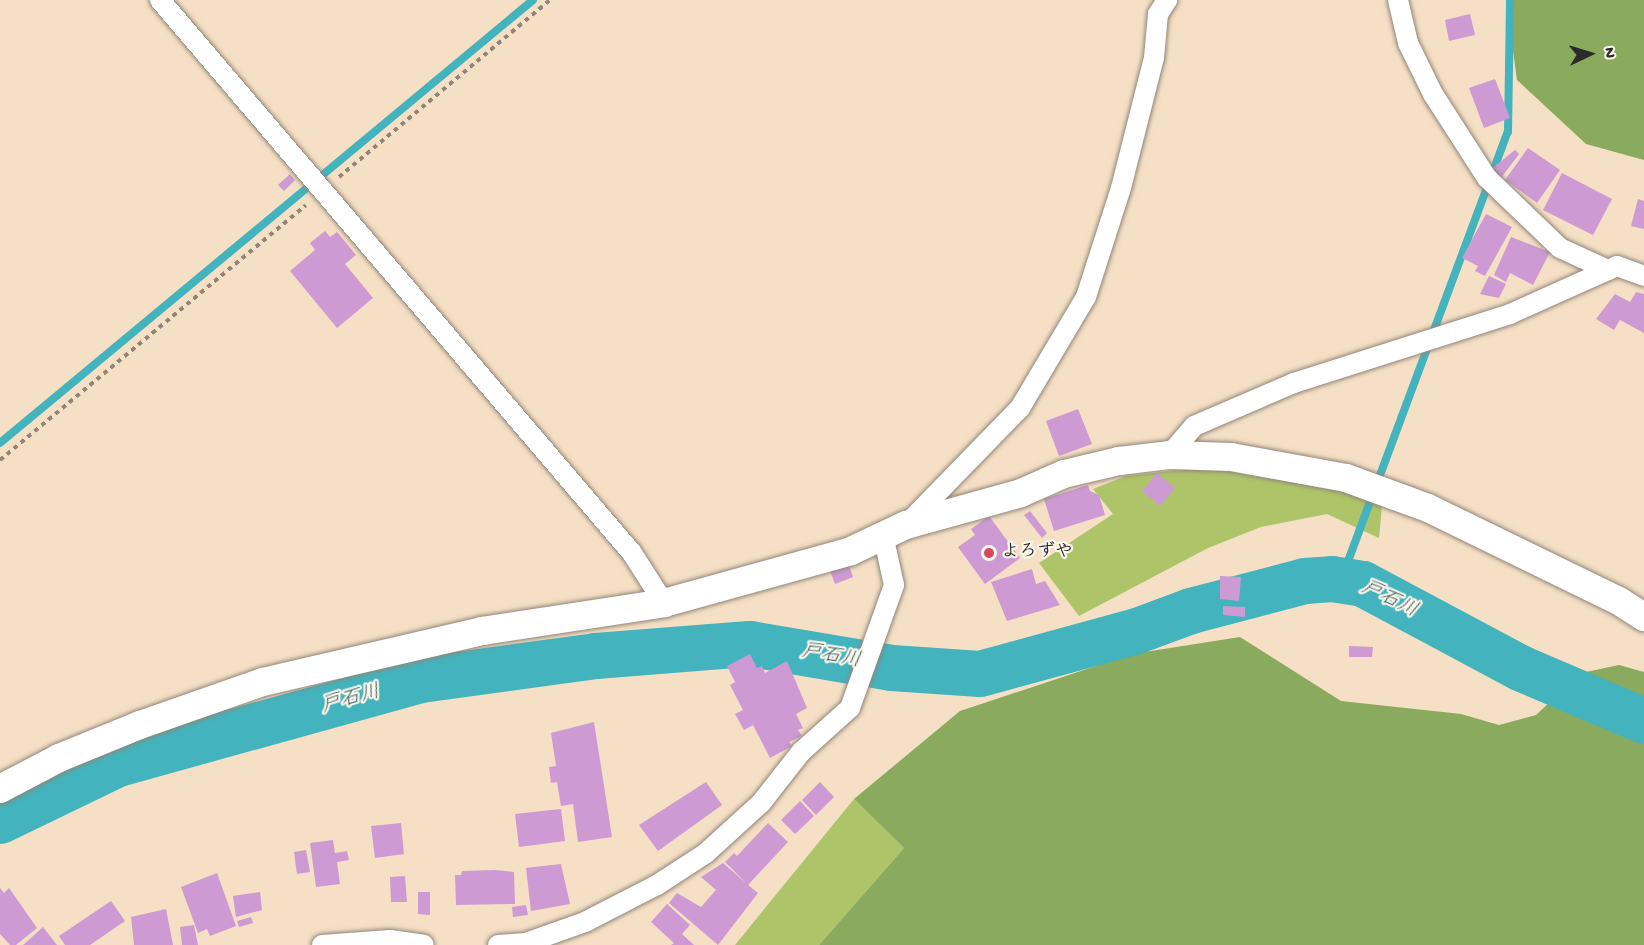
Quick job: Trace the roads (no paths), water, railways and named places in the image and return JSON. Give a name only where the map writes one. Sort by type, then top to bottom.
[{"type":"street","points":[[160,0],[632,553],[664,603]]},
{"type":"street","points":[[498,945],[526,943],[585,922],[657,885],[706,853],[761,803],[801,752],[850,708],[894,585],[894,530],[1020,408],[1086,297],[1121,188],[1154,58],[1158,14],[1167,0]]},
{"type":"street","points":[[1398,0],[1408,43],[1433,94],[1487,178],[1560,248],[1608,270]]},
{"type":"street","points":[[1168,455],[1194,426],[1294,383],[1510,314],[1617,266],[1644,276]]},
{"type":"street","points":[[0,789],[110,738],[263,682],[482,631],[664,603],[851,551],[894,530],[1021,493],[1064,474],[1119,461],[1168,455],[1231,458],[1346,478],[1428,508],[1619,601],[1644,617]]},
{"type":"street","points":[[321,945],[390,940],[424,945]]},
{"type":"waterway","points":[[0,443],[533,0]]},
{"type":"waterway","points":[[1341,580],[1508,132],[1510,0]]},
{"type":"waterway","name":"戸石川","points":[[0,821],[118,764],[421,680],[596,656],[750,644],[892,668],[980,674],[1137,631],[1191,611],[1305,581],[1332,579],[1363,584],[1520,668],[1644,721]]},
{"type":"place","name":"よろずや","points":[[989,553]]}]
